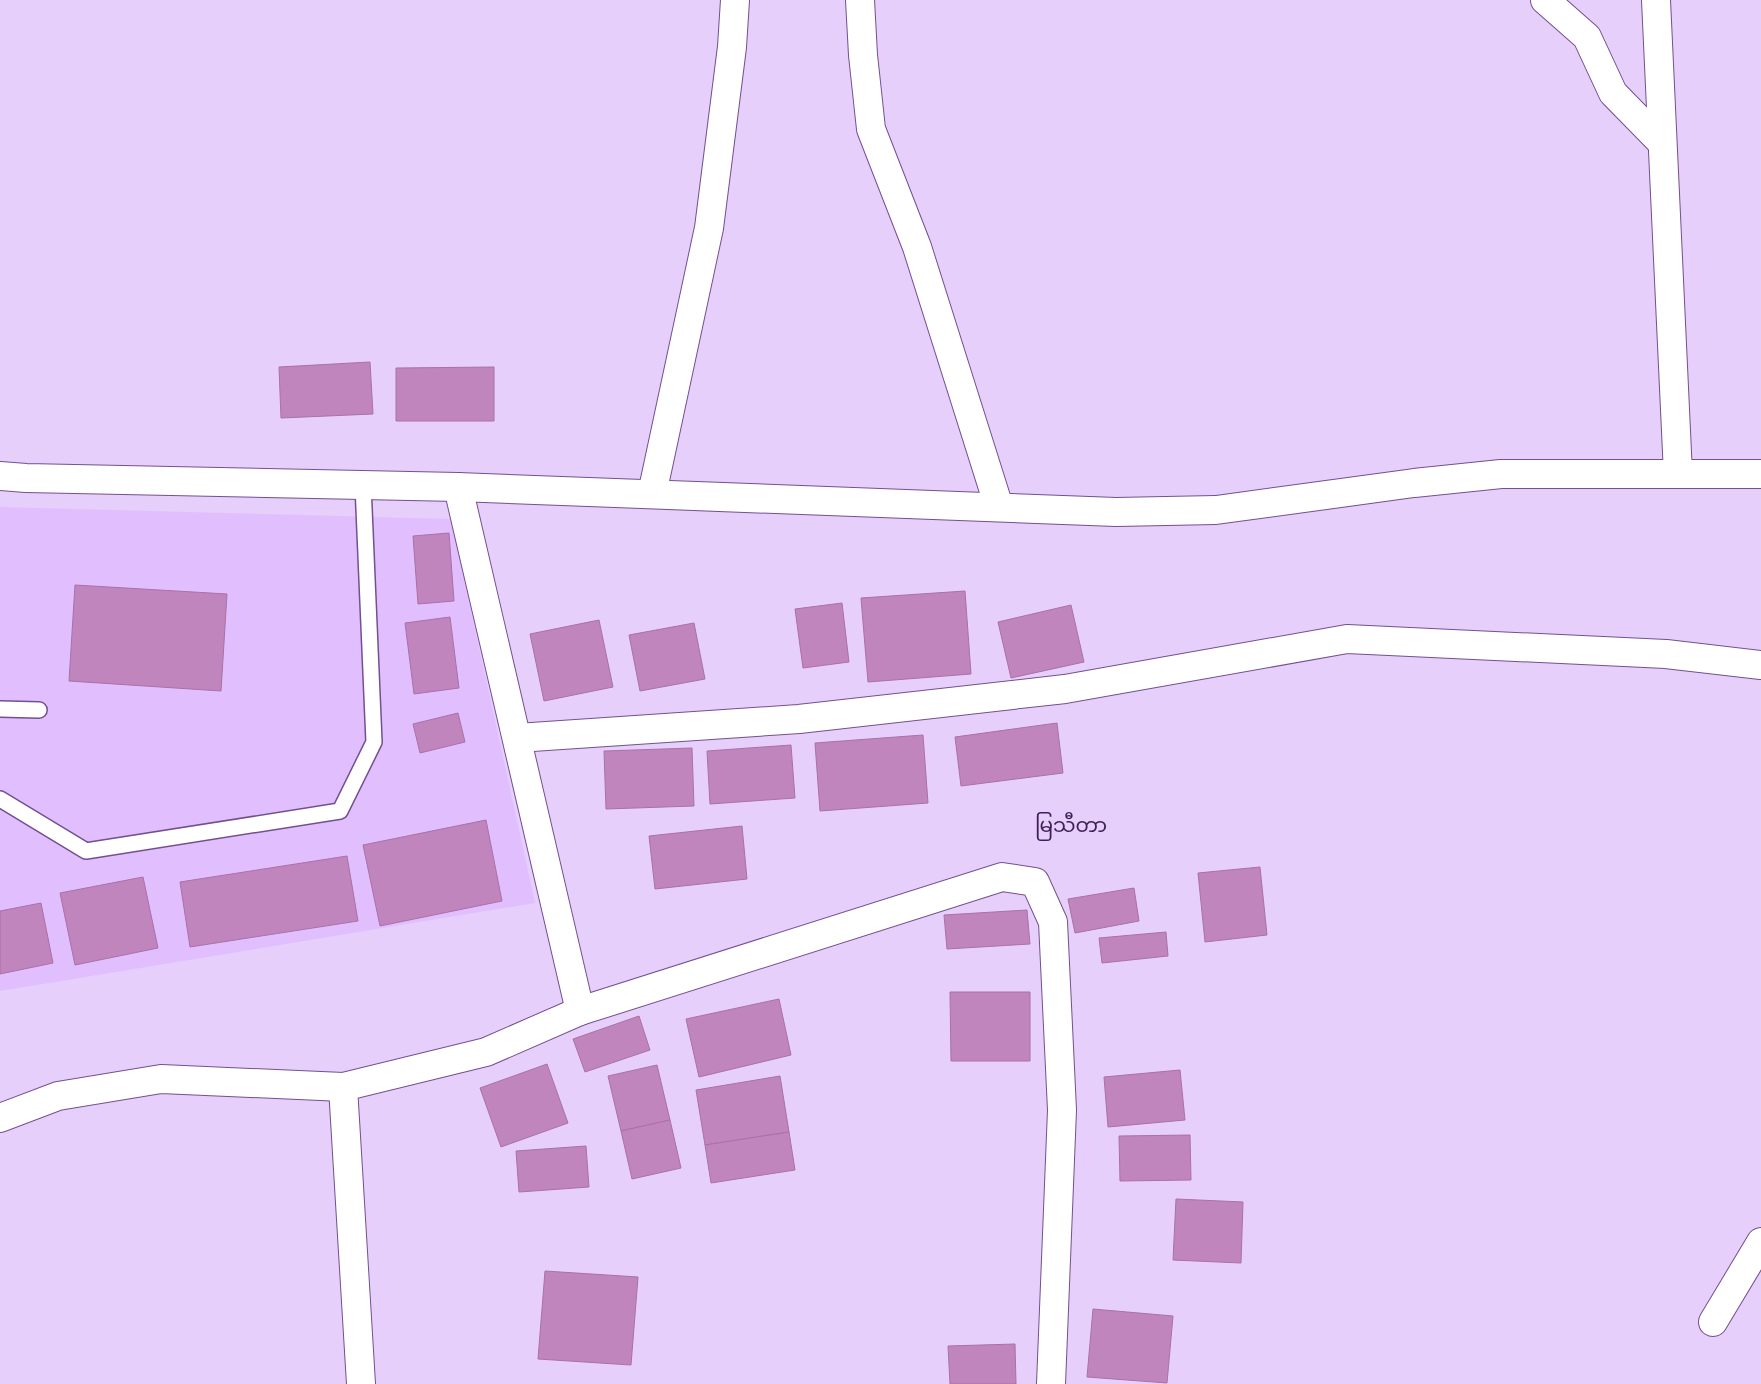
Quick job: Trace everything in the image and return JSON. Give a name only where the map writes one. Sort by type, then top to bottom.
[{"type":"street","points":[[652,494],[710,228],[732,47],[735,0]]},
{"type":"street","points":[[860,0],[871,129],[916,247],[998,507]]},
{"type":"street","points":[[1545,0],[1587,37],[1612,93],[1662,143]]},
{"type":"street","points":[[1656,0],[1678,474]]},
{"type":"street","points":[[0,476],[458,487],[1116,512],[1216,510],[1414,483],[1501,474],[1761,474]]},
{"type":"street","points":[[458,487],[580,1011]]},
{"type":"street","points":[[517,738],[799,719],[1064,689],[1347,639],[1666,654],[1761,665]]},
{"type":"street","points":[[0,1118],[58,1096],[161,1079],[344,1087],[486,1052],[580,1011],[1002,877],[1035,882],[1053,922],[1062,1110],[1051,1384]]},
{"type":"street","points":[[344,1087],[361,1384]]},
{"type":"street","points":[[1713,1322],[1761,1242]]},
{"type":"lane","points":[[0,799],[86,851],[340,811],[374,742],[363,485]]},
{"type":"lane","points":[[0,709],[39,710]]},
{"type":"shaded area","points":[[0,507],[451,519],[535,903],[0,991]]},
{"type":"building","points":[[370,362],[373,414],[281,418],[279,367]]},
{"type":"building","points":[[494,367],[494,421],[396,421],[396,368]]},
{"type":"building","points":[[449,533],[454,601],[418,604],[413,536]]},
{"type":"building","points":[[75,585],[227,594],[221,691],[69,681]]},
{"type":"building","points":[[965,591],[971,674],[868,682],[861,598]]},
{"type":"building","points":[[842,603],[849,662],[803,668],[795,609]]},
{"type":"building","points":[[1071,605],[1084,662],[1011,678],[998,622]]},
{"type":"building","points":[[450,617],[459,688],[414,694],[405,623]]},
{"type":"building","points":[[599,620],[613,687],[544,701],[530,634]]},
{"type":"building","points":[[694,623],[705,679],[640,691],[629,635]]},
{"type":"building","points":[[458,713],[465,742],[420,753],[413,724]]},
{"type":"building","points":[[1057,723],[1063,773],[961,786],[955,737]]},
{"type":"building","points":[[923,735],[928,803],[820,811],[815,743]]},
{"type":"building","points":[[791,745],[795,798],[710,804],[707,751]]},
{"type":"building","points":[[692,748],[694,806],[606,809],[604,751]]},
{"type":"building","points":[[486,820],[502,901],[380,926],[363,845]]},
{"type":"building","points":[[742,826],[747,879],[655,889],[649,836]]},
{"type":"building","points":[[347,856],[358,921],[190,947],[180,882]]},
{"type":"building","points":[[1260,867],[1267,935],[1205,942],[1198,873]]},
{"type":"building","points":[[143,877],[158,948],[75,965],[60,893]]},
{"type":"building","points":[[1134,888],[1139,921],[1075,933],[1068,899]]},
{"type":"building","points":[[41,903],[53,963],[0,974],[0,911]]},
{"type":"building","points":[[1027,910],[1030,944],[947,949],[944,915]]},
{"type":"building","points":[[1166,932],[1168,956],[1102,963],[1099,938]]},
{"type":"building","points":[[950,992],[1030,992],[1030,1061],[951,1061]]},
{"type":"building","points":[[779,999],[791,1055],[699,1077],[686,1019]]},
{"type":"building","points":[[639,1016],[650,1050],[585,1072],[573,1039]]},
{"type":"building","points":[[547,1064],[568,1123],[501,1147],[480,1088]]},
{"type":"building","points":[[657,1065],[670,1120],[621,1131],[608,1076]]},
{"type":"building","points":[[1180,1070],[1185,1120],[1108,1127],[1104,1077]]},
{"type":"building","points":[[780,1076],[789,1132],[705,1145],[696,1090]]},
{"type":"building","points":[[670,1120],[681,1168],[632,1179],[621,1131]]},
{"type":"building","points":[[789,1132],[795,1170],[711,1183],[705,1145]]},
{"type":"building","points":[[1190,1135],[1191,1180],[1120,1181],[1119,1136]]},
{"type":"building","points":[[586,1146],[589,1187],[519,1192],[516,1151]]},
{"type":"building","points":[[1176,1199],[1243,1202],[1241,1263],[1173,1260]]},
{"type":"building","points":[[545,1271],[638,1277],[631,1365],[538,1359]]},
{"type":"building","points":[[1093,1309],[1173,1316],[1167,1383],[1087,1377]]},
{"type":"building","points":[[1015,1344],[1016,1384],[950,1384],[948,1346]]},
{"type":"district","name":"မြသီတာ","points":[[1071,824]]}]
